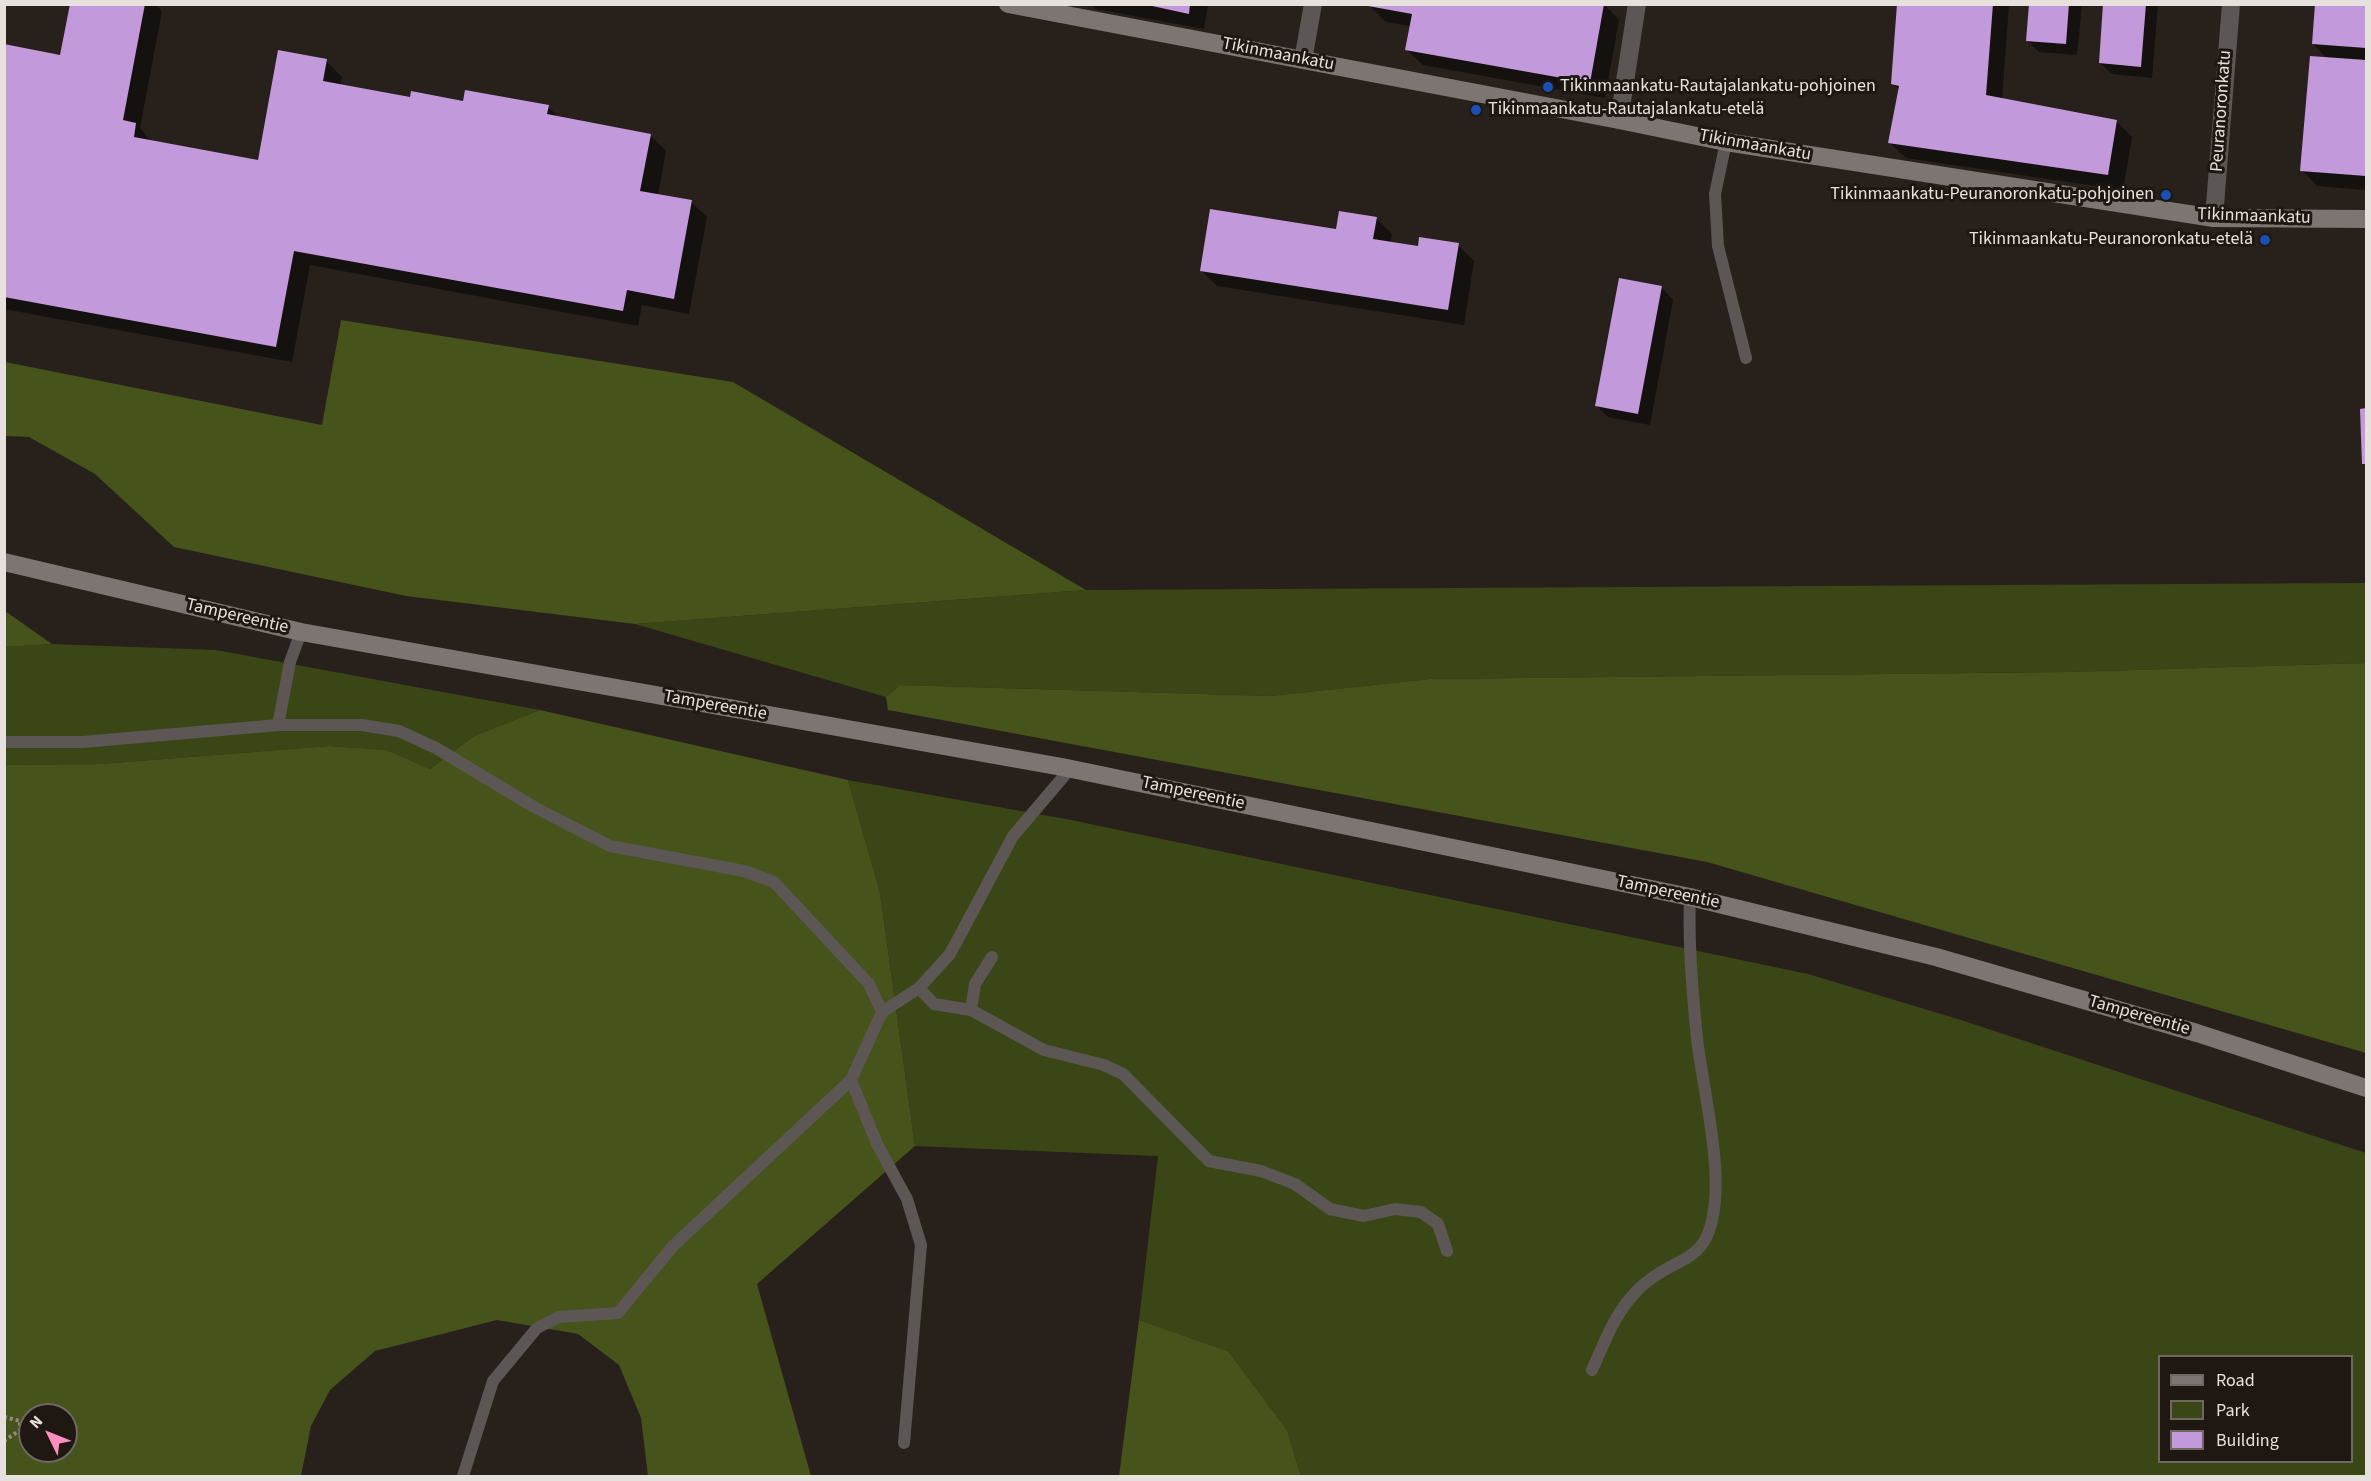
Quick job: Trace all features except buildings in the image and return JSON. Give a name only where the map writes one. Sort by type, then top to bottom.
[{"type":"main road","name":"Tikinmaankatu","points":[[1008,4],[1726,142],[2214,218],[2367,219]]},
{"type":"main road","name":"Tampereentie","points":[[4,562],[301,632],[1070,769],[1690,897],[1936,957],[2197,1033],[2367,1088]]},
{"type":"street","points":[[1304,60],[1313,4]]},
{"type":"street","points":[[1619,120],[1637,4]]},
{"type":"street","name":"Peuranoronkatu","points":[[2214,218],[2230,4]]},
{"type":"lane","points":[[1726,142],[1715,194],[1718,246],[1746,358]]},
{"type":"lane","points":[[278,725],[290,662],[301,632]]},
{"type":"lane","points":[[4,742],[83,742],[278,725],[362,725],[399,731],[436,748],[534,807],[610,846],[744,871],[774,882],[869,984],[882,1012]]},
{"type":"lane","points":[[463,1476],[493,1381],[537,1328],[559,1317],[618,1313],[673,1246],[851,1080],[882,1012],[919,988],[950,954],[1013,836],[1070,769]]},
{"type":"lane","points":[[1592,1370],[1618,1314],[1634,1294],[1656,1274],[1693,1254],[1706,1239],[1715,1216],[1717,1183],[1696,1028],[1689,940],[1690,897]]},
{"type":"lane","points":[[971,1010],[975,984],[992,957]]},
{"type":"lane","points":[[919,988],[934,1004],[971,1010],[1044,1050],[1104,1065],[1123,1074],[1209,1161],[1261,1171],[1295,1184],[1329,1209],[1364,1216],[1395,1209],[1421,1212],[1438,1224],[1447,1251]]},
{"type":"lane","points":[[851,1080],[877,1144],[907,1199],[921,1245],[904,1443]]},
{"type":"path","points":[[4,1417],[20,1420],[20,1430],[4,1441]]},
{"type":"green space","points":[[341,320],[733,382],[1086,590],[635,624],[406,596],[174,547],[95,474],[29,437],[5,436],[5,362],[322,425]]},
{"type":"green space","points":[[2366,583],[2366,663],[2067,672],[1430,679],[1270,696],[900,685],[886,697],[635,624],[1086,590]]},
{"type":"green space","points":[[5,611],[52,644],[5,647]]},
{"type":"green space","points":[[52,644],[216,650],[540,710],[474,736],[430,769],[387,750],[329,746],[101,764],[5,765],[5,647]]},
{"type":"green space","points":[[2366,663],[2366,1053],[1707,862],[888,710],[886,697],[900,685],[1270,696],[1430,679],[2067,672]]},
{"type":"green space","points":[[540,710],[848,780],[880,892],[915,1146],[757,1284],[811,1476],[648,1476],[641,1418],[619,1365],[578,1334],[497,1320],[375,1351],[330,1390],[311,1426],[301,1476],[5,1476],[4,765],[101,764],[329,746],[387,750],[430,769],[474,736]]},
{"type":"green space","points":[[848,780],[1071,820],[1808,974],[1961,1020],[2366,1153],[2366,1476],[1301,1476],[1287,1430],[1228,1351],[1139,1320],[1158,1156],[915,1146],[880,892]]},
{"type":"green space","points":[[1139,1320],[1228,1351],[1287,1430],[1301,1476],[1119,1476]]},
{"type":"place","name":"Tikinmaankatu-Rautajalankatu-pohjoinen","points":[[1548,87]]},
{"type":"place","name":"Tikinmaankatu-Rautajalankatu-etelä","points":[[1476,110]]},
{"type":"place","name":"Tikinmaankatu-Peuranoronkatu-pohjoinen","points":[[2166,195]]},
{"type":"place","name":"Tikinmaankatu-Peuranoronkatu-etelä","points":[[2265,240]]}]
